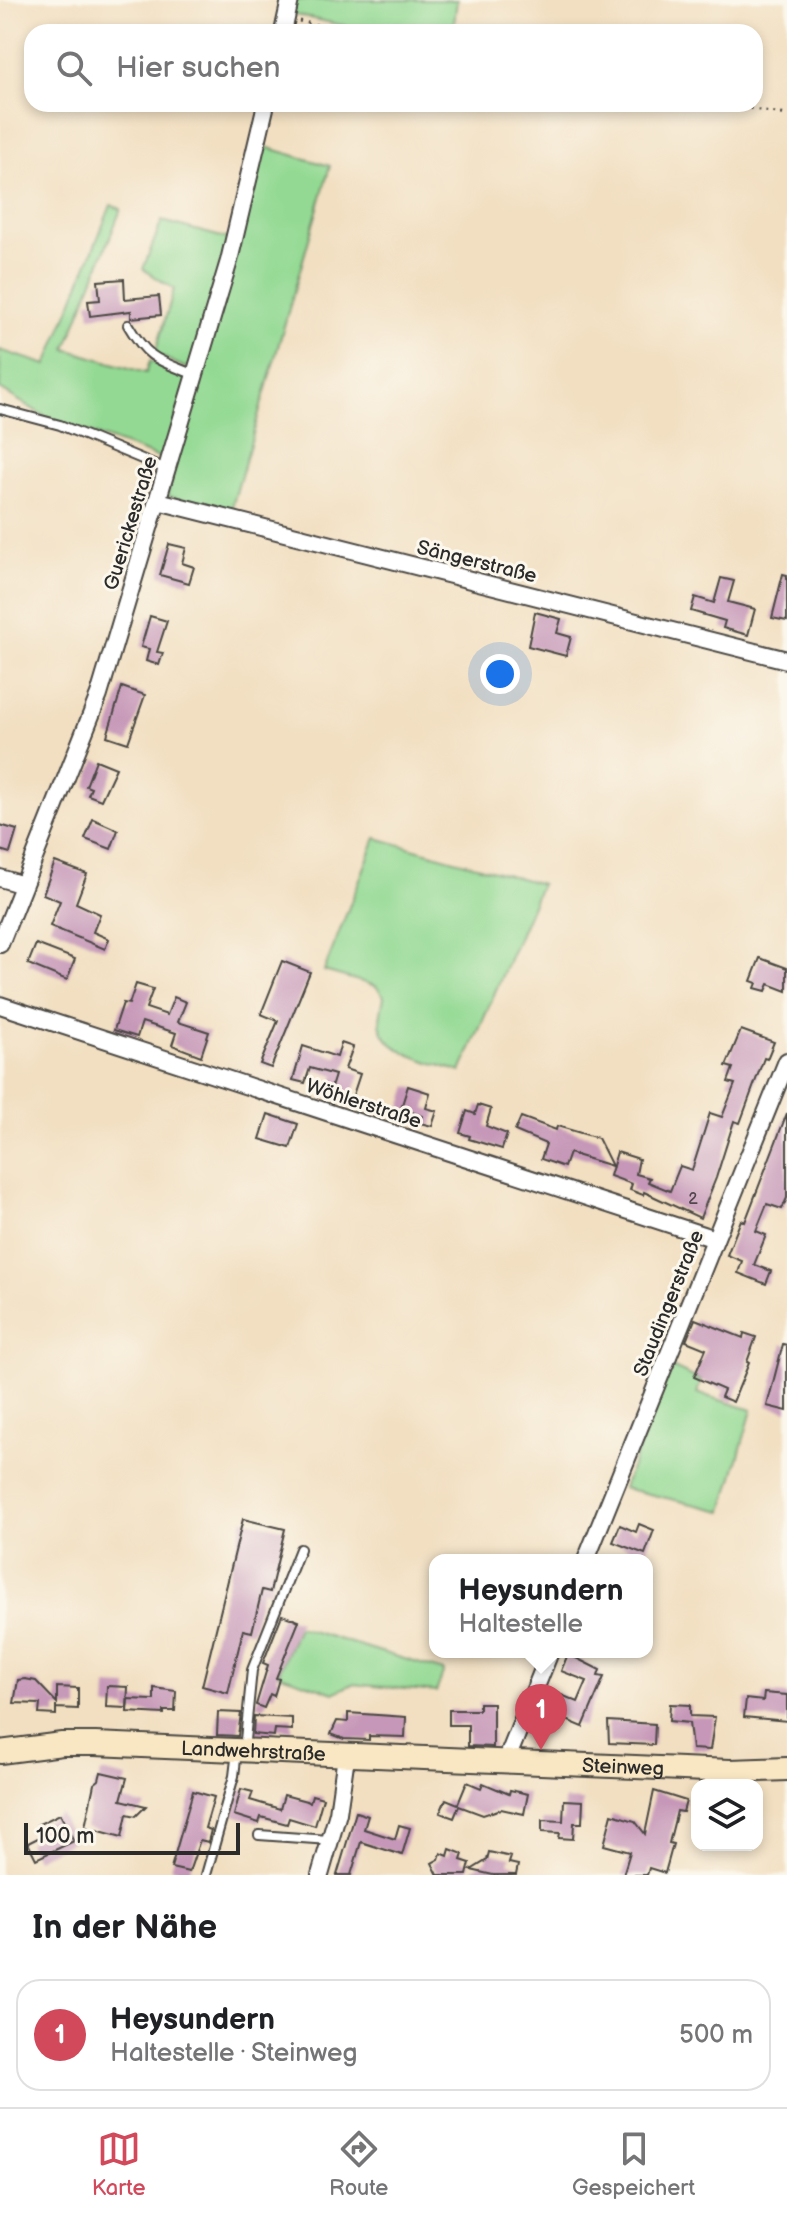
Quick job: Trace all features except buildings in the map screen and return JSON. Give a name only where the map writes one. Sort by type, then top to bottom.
[{"type":"street","points":[[284,24],[290,0]]},
{"type":"street","name":"Guerickestraße","points":[[0,944],[99,695],[229,261],[264,112]]},
{"type":"street","name":"Sängerstraße","points":[[158,501],[787,660]]},
{"type":"street","points":[[0,878],[23,885]]},
{"type":"street","name":"Wöhlerstraße","points":[[0,1005],[715,1239]]},
{"type":"street","name":"Staudingerstraße","points":[[588,1554],[787,1061]]},
{"type":"street","points":[[507,1759],[548,1658]]},
{"type":"street","name":"Landwehrstraße","points":[[0,1752],[14,1748],[84,1744],[346,1756],[507,1759]]},
{"type":"street","points":[[320,1875],[338,1813],[346,1756]]},
{"type":"street","name":"Steinweg","points":[[507,1759],[730,1771],[787,1769]]},
{"type":"lane","points":[[128,325],[141,347],[152,356],[195,375]]},
{"type":"lane","points":[[0,409],[60,425],[167,469]]},
{"type":"lane","points":[[206,1875],[240,1751],[252,1670],[300,1549]]},
{"type":"lane","points":[[259,1835],[330,1840]]},
{"type":"path","points":[[763,111],[787,115]]},
{"type":"green space","points":[[294,0],[457,0],[454,24],[337,24],[290,14]]},
{"type":"green space","points":[[262,146],[330,166],[230,514],[167,496]]},
{"type":"green space","points":[[111,205],[121,209],[66,349],[146,373],[150,361],[182,374],[188,380],[166,449],[160,458],[46,417],[0,389],[0,350],[47,365]]},
{"type":"green space","points":[[162,221],[229,239],[192,364],[186,368],[155,354],[174,289],[143,269]]},
{"type":"green space","points":[[376,838],[541,884],[461,1072],[412,1056],[390,1042],[380,1021],[384,996],[376,986],[324,971]]},
{"type":"green space","points":[[672,1367],[701,1381],[697,1393],[752,1410],[723,1511],[623,1488]]},
{"type":"green space","points":[[298,1627],[444,1671],[436,1692],[352,1684],[334,1693],[278,1674]]},
{"type":"place","name":"Heysundern","points":[[541,1750]]}]
